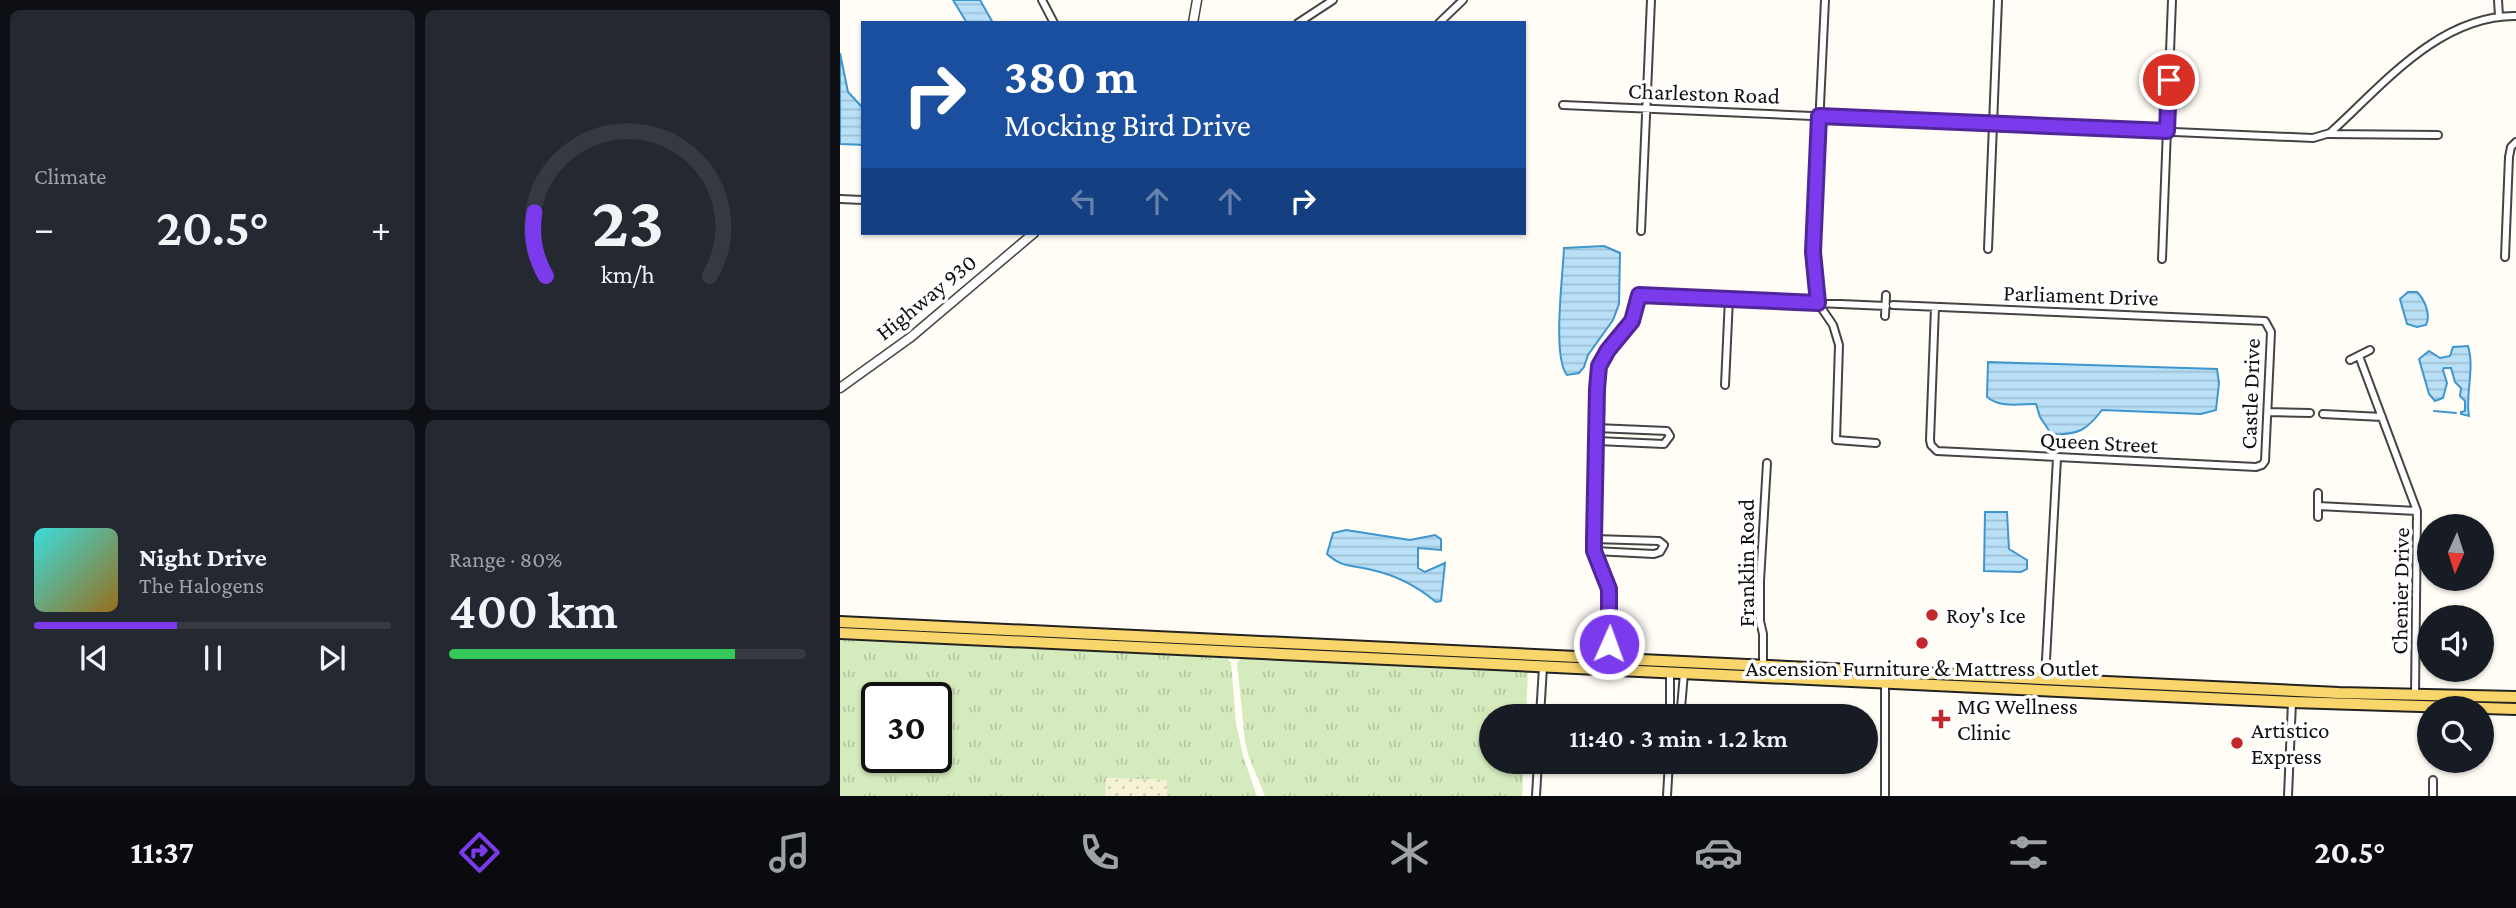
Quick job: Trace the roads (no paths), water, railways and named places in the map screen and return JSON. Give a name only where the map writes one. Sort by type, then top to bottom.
[{"type":"main road","points":[[840,622],[2339,693],[2516,697]]},
{"type":"main road","points":[[840,633],[1684,673],[1769,670],[1788,666]]},
{"type":"main road","points":[[1445,662],[1466,658],[1493,660],[1503,653]]},
{"type":"main road","points":[[1543,667],[1549,660],[1591,662],[1608,657]]},
{"type":"main road","points":[[1670,672],[1681,667],[1885,682],[2292,702],[2516,709]]},
{"type":"main road","points":[[1885,682],[1889,678],[1914,678],[1926,673]]},
{"type":"main road","points":[[1980,686],[2011,684],[2024,677]]},
{"type":"main road","points":[[2292,702],[2295,696],[2328,696],[2339,693]]},
{"type":"street","points":[[1042,0],[1053,21]]},
{"type":"street","points":[[1192,21],[1197,0]]},
{"type":"street","points":[[1301,21],[1333,0]]},
{"type":"street","points":[[1441,21],[1463,0]]},
{"type":"street","points":[[1641,231],[1651,0]]},
{"type":"street","points":[[1825,0],[1813,252],[1818,303],[1833,325],[1839,345],[1836,440],[1876,443]]},
{"type":"street","points":[[1987,249],[1998,0]]},
{"type":"street","points":[[2162,259],[2172,0]]},
{"type":"street","points":[[2498,0],[2499,16]]},
{"type":"street","points":[[2328,134],[2422,50],[2459,28],[2481,20],[2516,16]]},
{"type":"street","name":"Charleston Road","points":[[1563,105],[2304,138],[2328,134],[2438,135]]},
{"type":"street","points":[[2505,257],[2509,157],[2516,142]]},
{"type":"street","points":[[840,199],[861,200]]},
{"type":"street","name":"Highway 930","points":[[840,388],[911,337],[1032,235]]},
{"type":"street","name":"Parliament Drive","points":[[1597,428],[1599,366],[1608,350],[1632,321],[1639,295],[2256,319],[2267,323]]},
{"type":"street","points":[[1885,316],[1889,305],[1886,295]]},
{"type":"street","points":[[1725,385],[1729,298]]},
{"type":"street","name":"Queen Street","points":[[1935,307],[1930,440],[1934,449],[1942,452],[2057,458],[2256,467],[2262,465]]},
{"type":"street","name":"Castle Drive","points":[[2262,465],[2267,455],[2271,332],[2267,323]]},
{"type":"street","points":[[2350,360],[2370,350]]},
{"type":"street","name":"Chenier Drive","points":[[2359,356],[2417,511],[2416,695]]},
{"type":"street","points":[[2268,412],[2310,414]]},
{"type":"street","points":[[2323,414],[2382,417]]},
{"type":"street","points":[[1597,441],[1664,444],[1670,436],[1667,431],[1597,428],[1594,551],[1609,589],[1608,657]]},
{"type":"street","points":[[2045,678],[2057,458]]},
{"type":"street","name":"Franklin Road","points":[[1763,664],[1760,568],[1767,463]]},
{"type":"street","points":[[2318,494],[2318,517]]},
{"type":"street","points":[[2318,506],[2417,511]]},
{"type":"street","points":[[1594,539],[1659,541],[1664,545],[1660,552],[1654,554],[1594,551]]},
{"type":"street","points":[[1541,704],[1543,667]]},
{"type":"street","points":[[1670,672],[1670,704]]},
{"type":"street","points":[[1681,704],[1684,673]]},
{"type":"street","points":[[1885,682],[1885,796]]},
{"type":"street","points":[[2360,704],[2373,700],[2409,701],[2416,695]]},
{"type":"street","points":[[2288,796],[2292,702]]},
{"type":"street","points":[[1536,796],[1537,774]]},
{"type":"street","points":[[1667,796],[1668,774]]},
{"type":"street","points":[[2433,796],[2434,780]]},
{"type":"water","points":[[953,0],[980,0],[992,21],[966,21]]},
{"type":"water","points":[[840,53],[848,92],[861,106],[861,145],[840,144]]},
{"type":"water","points":[[1604,246],[1620,253],[1619,304],[1613,320],[1588,355],[1584,367],[1579,373],[1567,375],[1560,351],[1559,334],[1564,248]]},
{"type":"water","points":[[2408,292],[2417,292],[2422,299],[2427,312],[2426,325],[2417,327],[2407,324],[2400,299]]},
{"type":"water","points":[[2468,346],[2471,363],[2469,416],[2461,414],[2465,411],[2465,401],[2460,396],[2461,388],[2455,382],[2451,368],[2443,370],[2447,383],[2443,398],[2435,401],[2429,394],[2419,359],[2429,351],[2440,358],[2450,356],[2453,347]]},
{"type":"water","points":[[1988,362],[2217,369],[2219,383],[2216,410],[2201,414],[2102,410],[2081,430],[2052,435],[2040,417],[2036,404],[2004,404],[1987,397]]},
{"type":"water","points":[[1985,512],[2007,512],[2009,549],[2027,560],[2027,569],[2021,572],[1984,571]]},
{"type":"water","points":[[1346,530],[1410,540],[1435,535],[1441,539],[1441,550],[1418,548],[1418,568],[1425,572],[1445,563],[1441,601],[1436,602],[1398,578],[1332,559],[1327,554],[1333,533]]},
{"type":"waterway","points":[[2434,411],[2456,413]]},
{"type":"place","name":"Roy's Ice","points":[[1932,615]]},
{"type":"place","name":"Ascension Furniture & Mattress Outlet","points":[[1922,643]]},
{"type":"place","name":"MG Wellness Clinic","points":[[1941,719]]},
{"type":"place","name":"Artistico Express","points":[[2237,743]]}]
